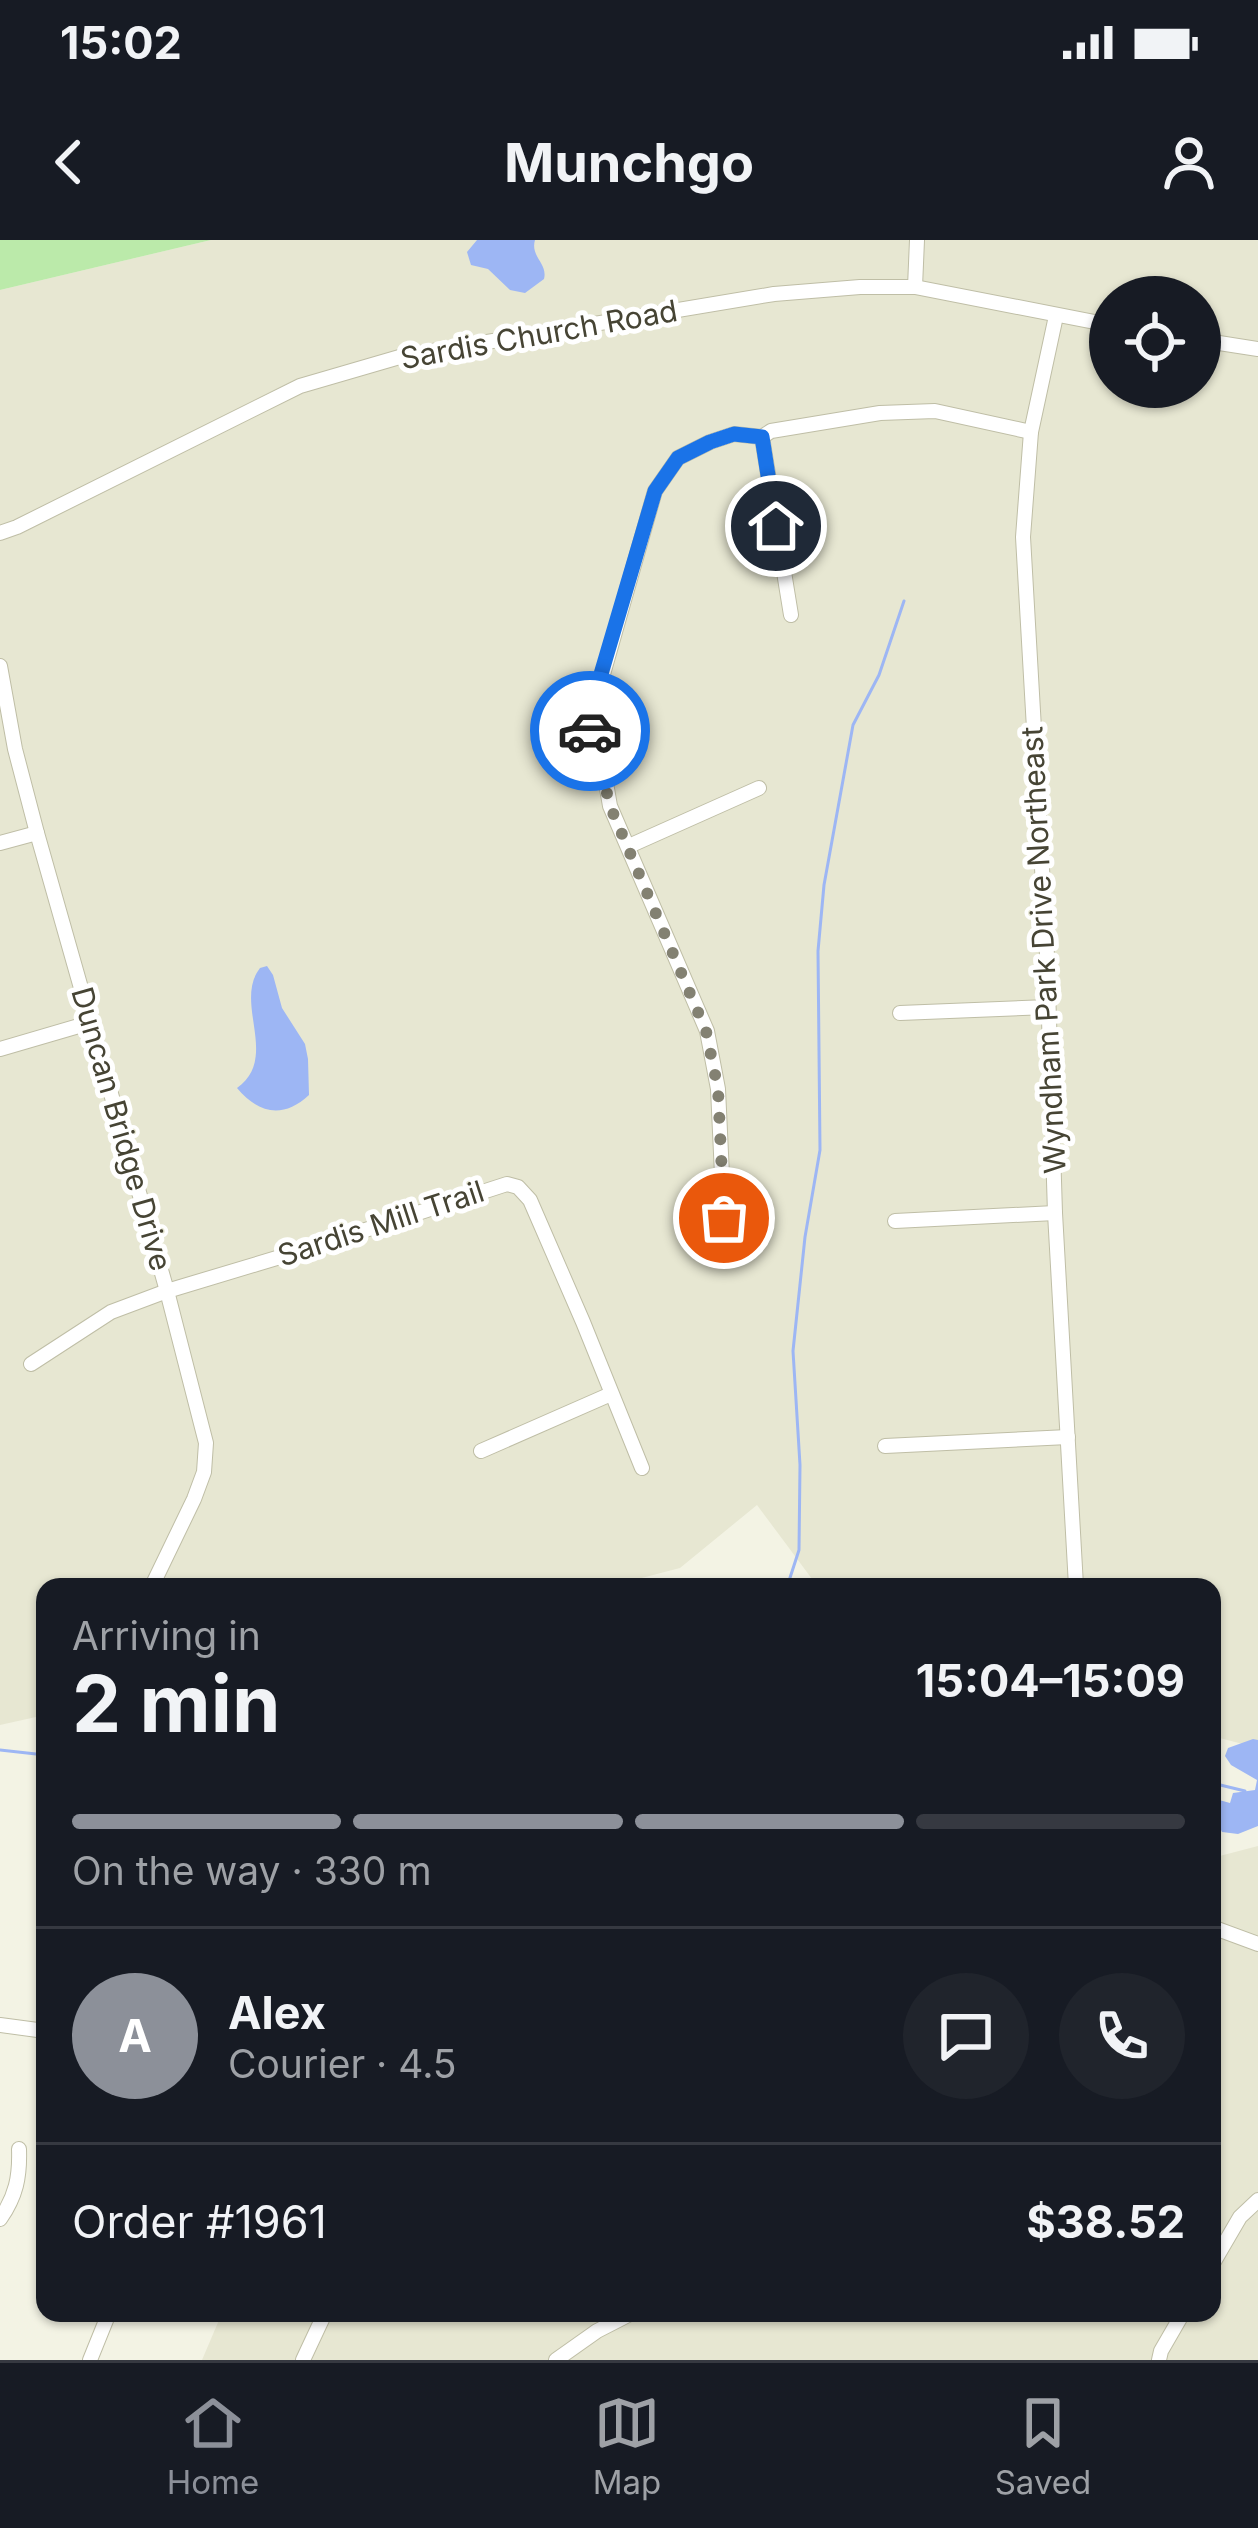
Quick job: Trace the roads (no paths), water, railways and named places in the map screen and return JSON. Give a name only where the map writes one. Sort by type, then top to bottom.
[{"type":"street","points":[[915,287],[917,240]]},
{"type":"street","name":"Sardis Church Road","points":[[0,533],[300,386],[403,356],[774,294],[860,287],[915,287],[1089,322]]},
{"type":"street","name":"Wyndham Park Drive Northeast","points":[[1056,316],[1031,432],[1023,537],[1076,1578]]},
{"type":"street","points":[[1221,343],[1258,349]]},
{"type":"street","points":[[724,1218],[718,1089],[706,1031],[610,806],[592,751],[590,720],[655,491],[678,458],[734,434],[762,437],[771,431],[880,413],[935,411],[1031,432]]},
{"type":"street","points":[[762,437],[790,615]]},
{"type":"street","name":"Duncan Bridge Drive","points":[[0,666],[37,833],[206,1443],[204,1472],[194,1499],[156,1578]]},
{"type":"street","points":[[628,846],[759,788]]},
{"type":"street","points":[[0,843],[37,833]]},
{"type":"street","points":[[900,1013],[1048,1007]]},
{"type":"street","points":[[0,1048],[89,1023]]},
{"type":"street","name":"Sardis Mill Trail","points":[[31,1364],[111,1312],[507,1184],[518,1187],[530,1200],[643,1468]]},
{"type":"street","points":[[896,1221],[1055,1213]]},
{"type":"street","points":[[481,1451],[611,1394]]},
{"type":"street","points":[[885,1446],[1068,1438]]},
{"type":"street","points":[[1221,1931],[1258,1944]]},
{"type":"street","points":[[0,2025],[36,2030]]},
{"type":"street","points":[[0,2219],[20,2176],[19,2149]]},
{"type":"street","points":[[1221,2250],[1240,2217],[1258,2200]]},
{"type":"street","points":[[90,2360],[105,2322]]},
{"type":"street","points":[[303,2360],[321,2322]]},
{"type":"street","points":[[556,2360],[614,2322]]},
{"type":"street","points":[[1159,2360],[1178,2322]]},
{"type":"water","points":[[477,240],[535,240],[544,279],[525,293],[510,290],[488,269],[471,265],[467,252]]},
{"type":"water","points":[[267,966],[308,1059],[309,1095],[281,1110],[263,1108],[237,1088],[255,1061],[251,997],[260,968]]},
{"type":"water","points":[[1258,1740],[1258,1826],[1238,1834],[1222,1832],[1221,1800],[1230,1803],[1233,1793],[1255,1790],[1257,1780],[1231,1765],[1225,1756],[1228,1748]]},
{"type":"waterway","points":[[790,1578],[799,1550],[793,1351],[820,1150],[818,951],[824,885],[853,725],[879,675],[904,601]]},
{"type":"waterway","points":[[0,1750],[36,1754]]},
{"type":"waterway","points":[[1221,1785],[1245,1791]]}]
